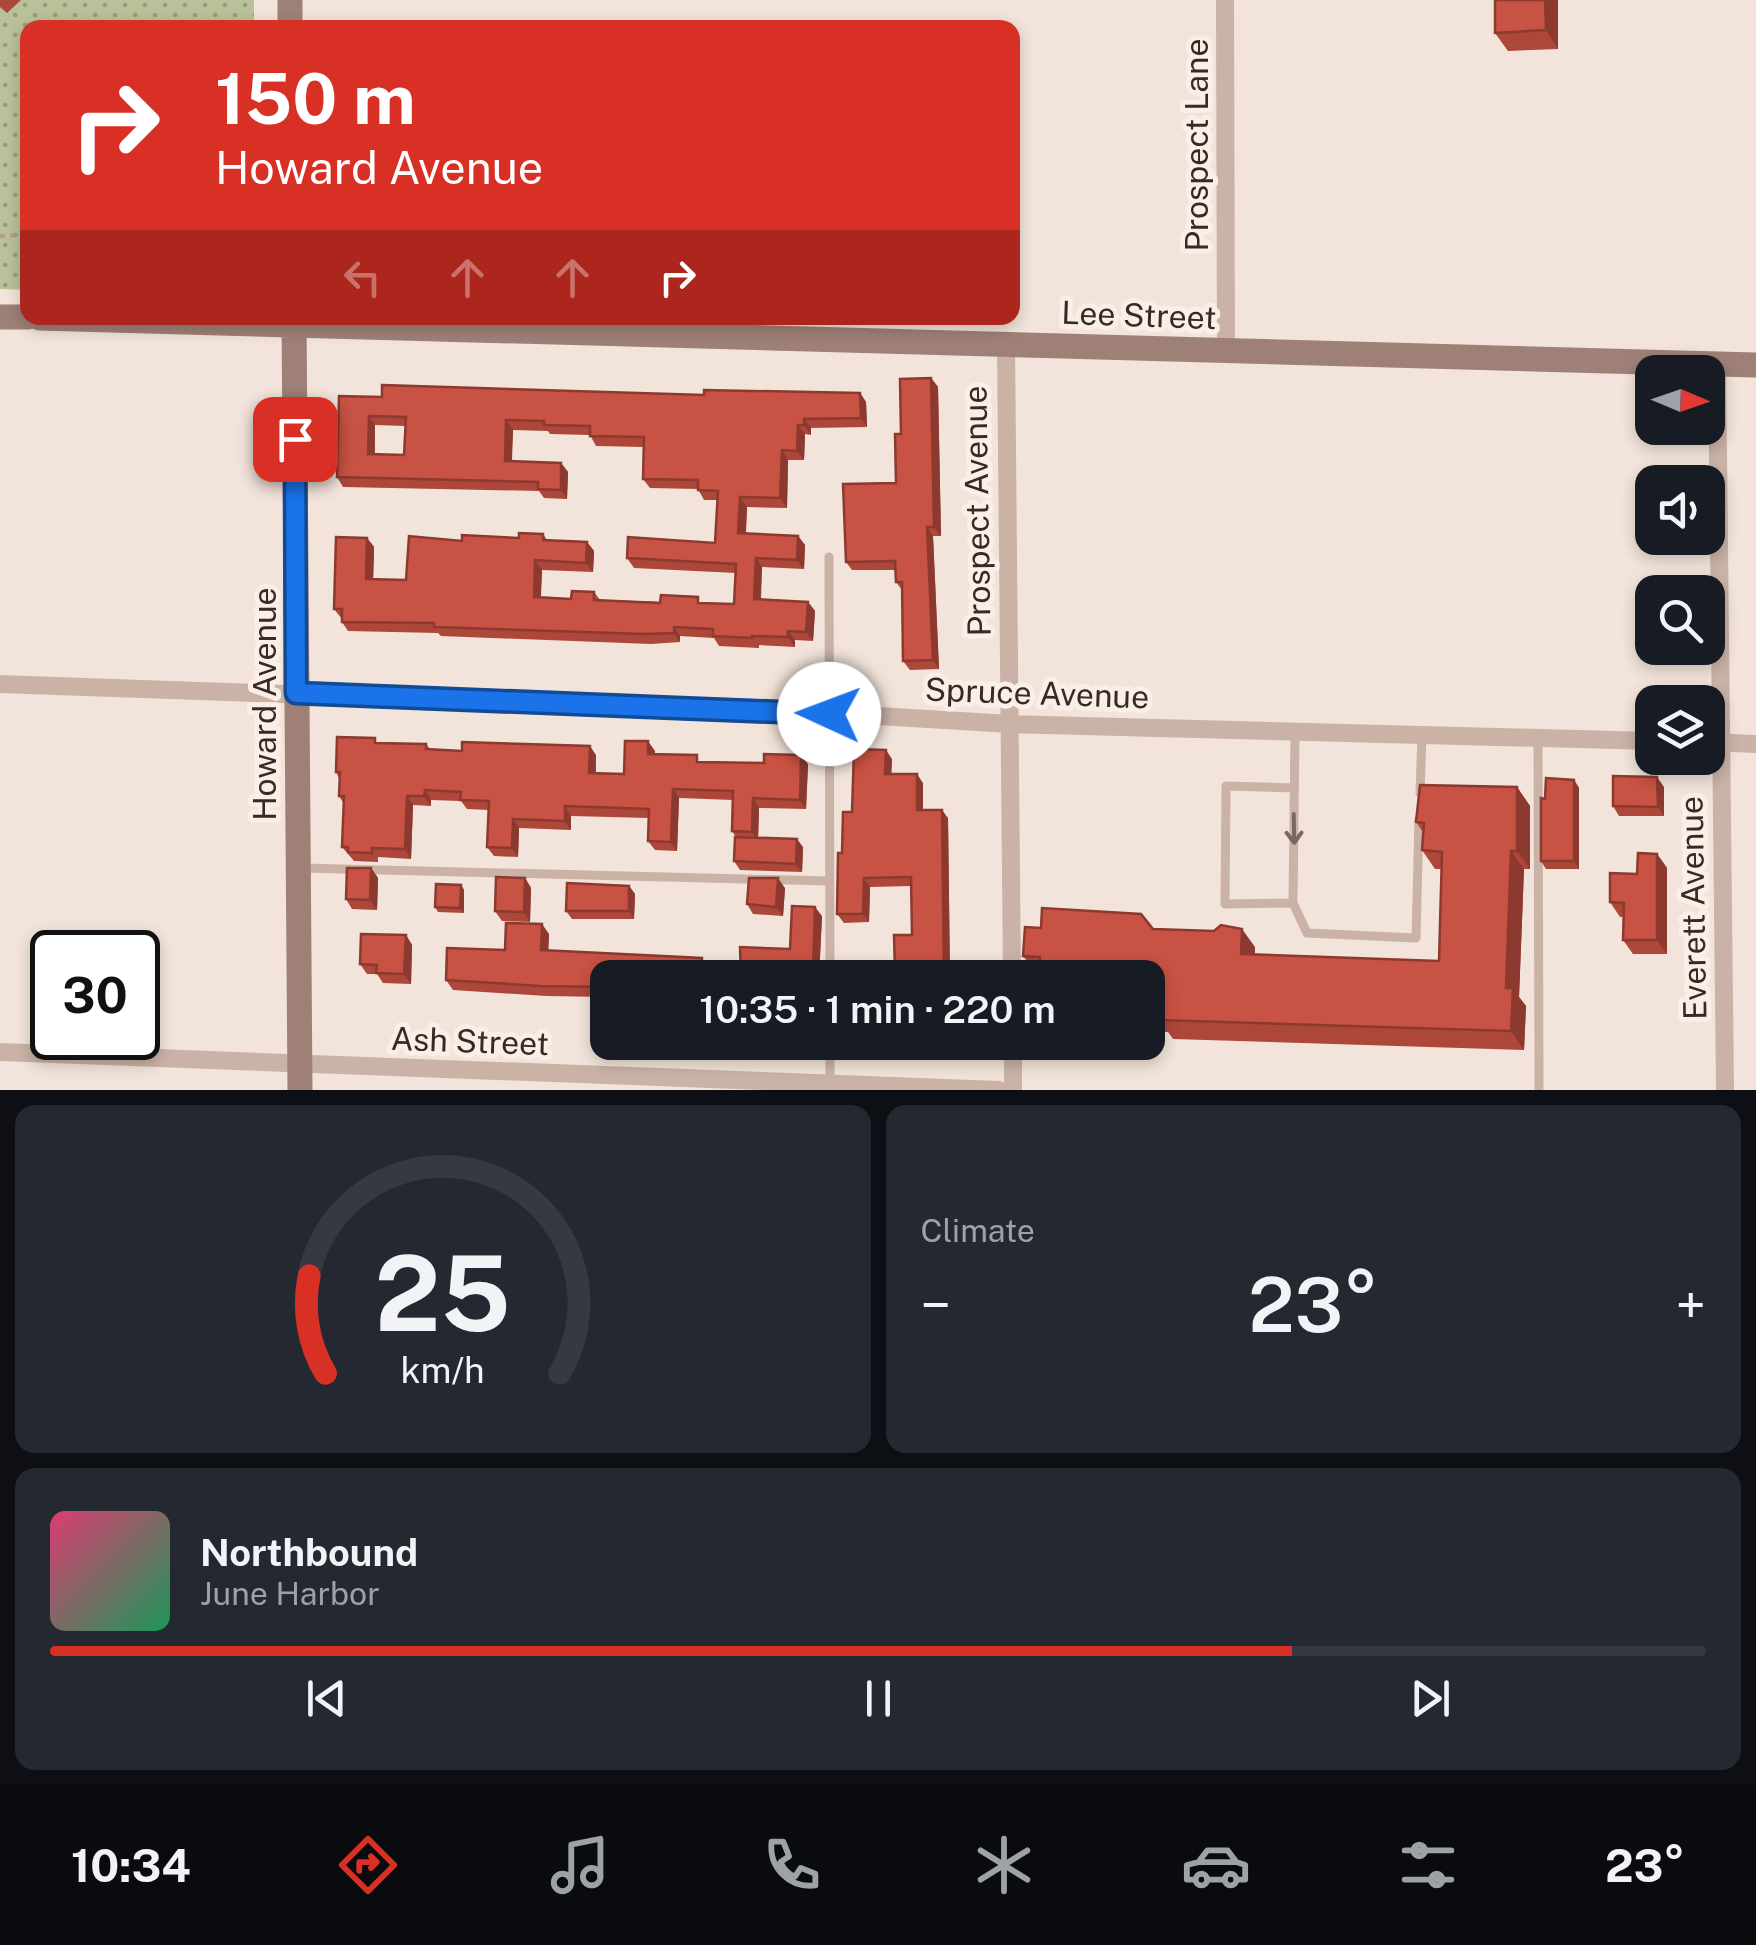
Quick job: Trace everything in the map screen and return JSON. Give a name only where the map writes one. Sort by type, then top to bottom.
[{"type":"main road","name":"Howard Avenue","points":[[294,325],[299,1077]]},
{"type":"main road","name":"Lee Street","points":[[442,325],[1635,362]]},
{"type":"main road","name":"Lee Street","points":[[1725,364],[1756,365]]},
{"type":"street","name":"Prospect Lane","points":[[1225,0],[1226,350]]},
{"type":"street","name":"Prospect Avenue","points":[[1006,344],[1012,960]]},
{"type":"street","name":"Everett Avenue","points":[[1714,685],[1716,445]]},
{"type":"street","name":"Spruce Avenue","points":[[0,684],[1010,724],[1635,741]]},
{"type":"street","points":[[1725,743],[1756,744]]},
{"type":"street","name":"Everett Avenue","points":[[1715,775],[1725,1090]]},
{"type":"street","name":"Ash Street","points":[[0,1052],[299,1077],[999,1090]]},
{"type":"street","points":[[1012,1060],[1013,1090]]},
{"type":"lane","points":[[829,557],[830,960]]},
{"type":"lane","points":[[1295,732],[1293,904],[1308,933],[1416,938],[1419,814]]},
{"type":"lane","points":[[1420,799],[1422,735]]},
{"type":"lane","points":[[1538,738],[1539,1090]]},
{"type":"lane","points":[[1293,904],[1225,904],[1226,786],[1294,788]]},
{"type":"lane","points":[[298,868],[830,881]]},
{"type":"lane","points":[[830,1060],[830,1087]]},
{"type":"green space","points":[[0,0],[254,0],[254,20],[20,20],[20,290],[0,289]]},
{"type":"building","points":[[1495,0],[1545,0],[1546,30],[1495,33]]},
{"type":"building","points":[[931,378],[934,527],[927,527],[933,660],[903,661],[902,582],[896,582],[895,561],[846,562],[843,484],[896,483],[895,434],[901,434],[900,379]]},
{"type":"building","points":[[382,385],[704,395],[704,390],[860,393],[861,418],[804,419],[804,425],[798,425],[797,451],[782,450],[780,498],[740,497],[738,533],[798,536],[797,560],[756,558],[754,599],[808,602],[806,632],[752,638],[713,636],[713,629],[674,627],[674,633],[644,634],[342,622],[342,609],[334,609],[336,537],[367,538],[366,579],[406,580],[409,536],[462,541],[462,535],[519,538],[519,533],[543,534],[543,540],[587,542],[586,563],[535,560],[534,597],[571,599],[572,591],[594,592],[594,600],[660,603],[661,595],[698,597],[698,603],[734,604],[736,564],[627,558],[628,537],[715,543],[718,491],[698,490],[698,480],[643,479],[644,437],[590,436],[590,426],[506,420],[505,461],[561,463],[561,490],[538,489],[538,482],[337,477],[339,396],[382,397]],"holes":[[[369,416],[406,417],[404,455],[368,454]]]},
{"type":"building","points":[[337,737],[375,738],[375,743],[426,744],[426,749],[462,751],[462,742],[590,746],[589,773],[624,774],[625,741],[648,741],[648,754],[697,755],[697,762],[764,763],[764,754],[801,755],[800,800],[753,798],[752,832],[732,831],[733,791],[673,789],[671,842],[648,841],[649,809],[565,806],[565,821],[513,819],[512,848],[487,847],[489,801],[460,800],[461,792],[425,790],[424,796],[407,796],[405,849],[348,852],[348,847],[342,847],[344,796],[339,796],[340,772],[336,772]]},
{"type":"building","points":[[854,749],[886,750],[885,774],[917,774],[917,810],[942,810],[944,960],[895,960],[894,935],[912,935],[911,877],[864,878],[863,914],[837,914],[843,812],[852,812]]},
{"type":"building","points":[[1613,776],[1657,777],[1658,807],[1613,806]]},
{"type":"building","points":[[1546,778],[1574,780],[1574,861],[1541,861],[1541,798],[1545,799]]},
{"type":"building","points":[[1420,785],[1517,787],[1517,851],[1511,851],[1506,988],[1513,988],[1511,1031],[1165,1020],[1165,960],[1040,960],[1023,956],[1025,927],[1041,928],[1042,908],[1141,914],[1153,929],[1214,931],[1221,925],[1242,929],[1241,954],[1439,961],[1442,852],[1422,850],[1424,823],[1416,822]]},
{"type":"building","points":[[735,837],[797,839],[796,864],[734,861]]},
{"type":"building","points":[[1638,853],[1657,854],[1657,940],[1623,940],[1624,903],[1610,902],[1610,873],[1637,874]]},
{"type":"building","points":[[347,868],[371,868],[370,900],[346,899]]},
{"type":"building","points":[[496,877],[525,878],[524,912],[495,911]]},
{"type":"building","points":[[749,878],[778,878],[776,907],[747,904]]},
{"type":"building","points":[[567,883],[629,886],[629,911],[566,911]]},
{"type":"building","points":[[436,884],[461,885],[460,908],[435,907]]},
{"type":"building","points":[[792,906],[815,907],[813,960],[740,960],[740,947],[790,949]]},
{"type":"building","points":[[506,923],[542,924],[541,950],[702,958],[590,960],[590,987],[446,980],[447,948],[505,950]]},
{"type":"building","points":[[361,934],[406,935],[404,974],[376,973],[377,965],[360,964]]},
{"type":"route","points":[[295,439],[296,693],[829,714]]}]
